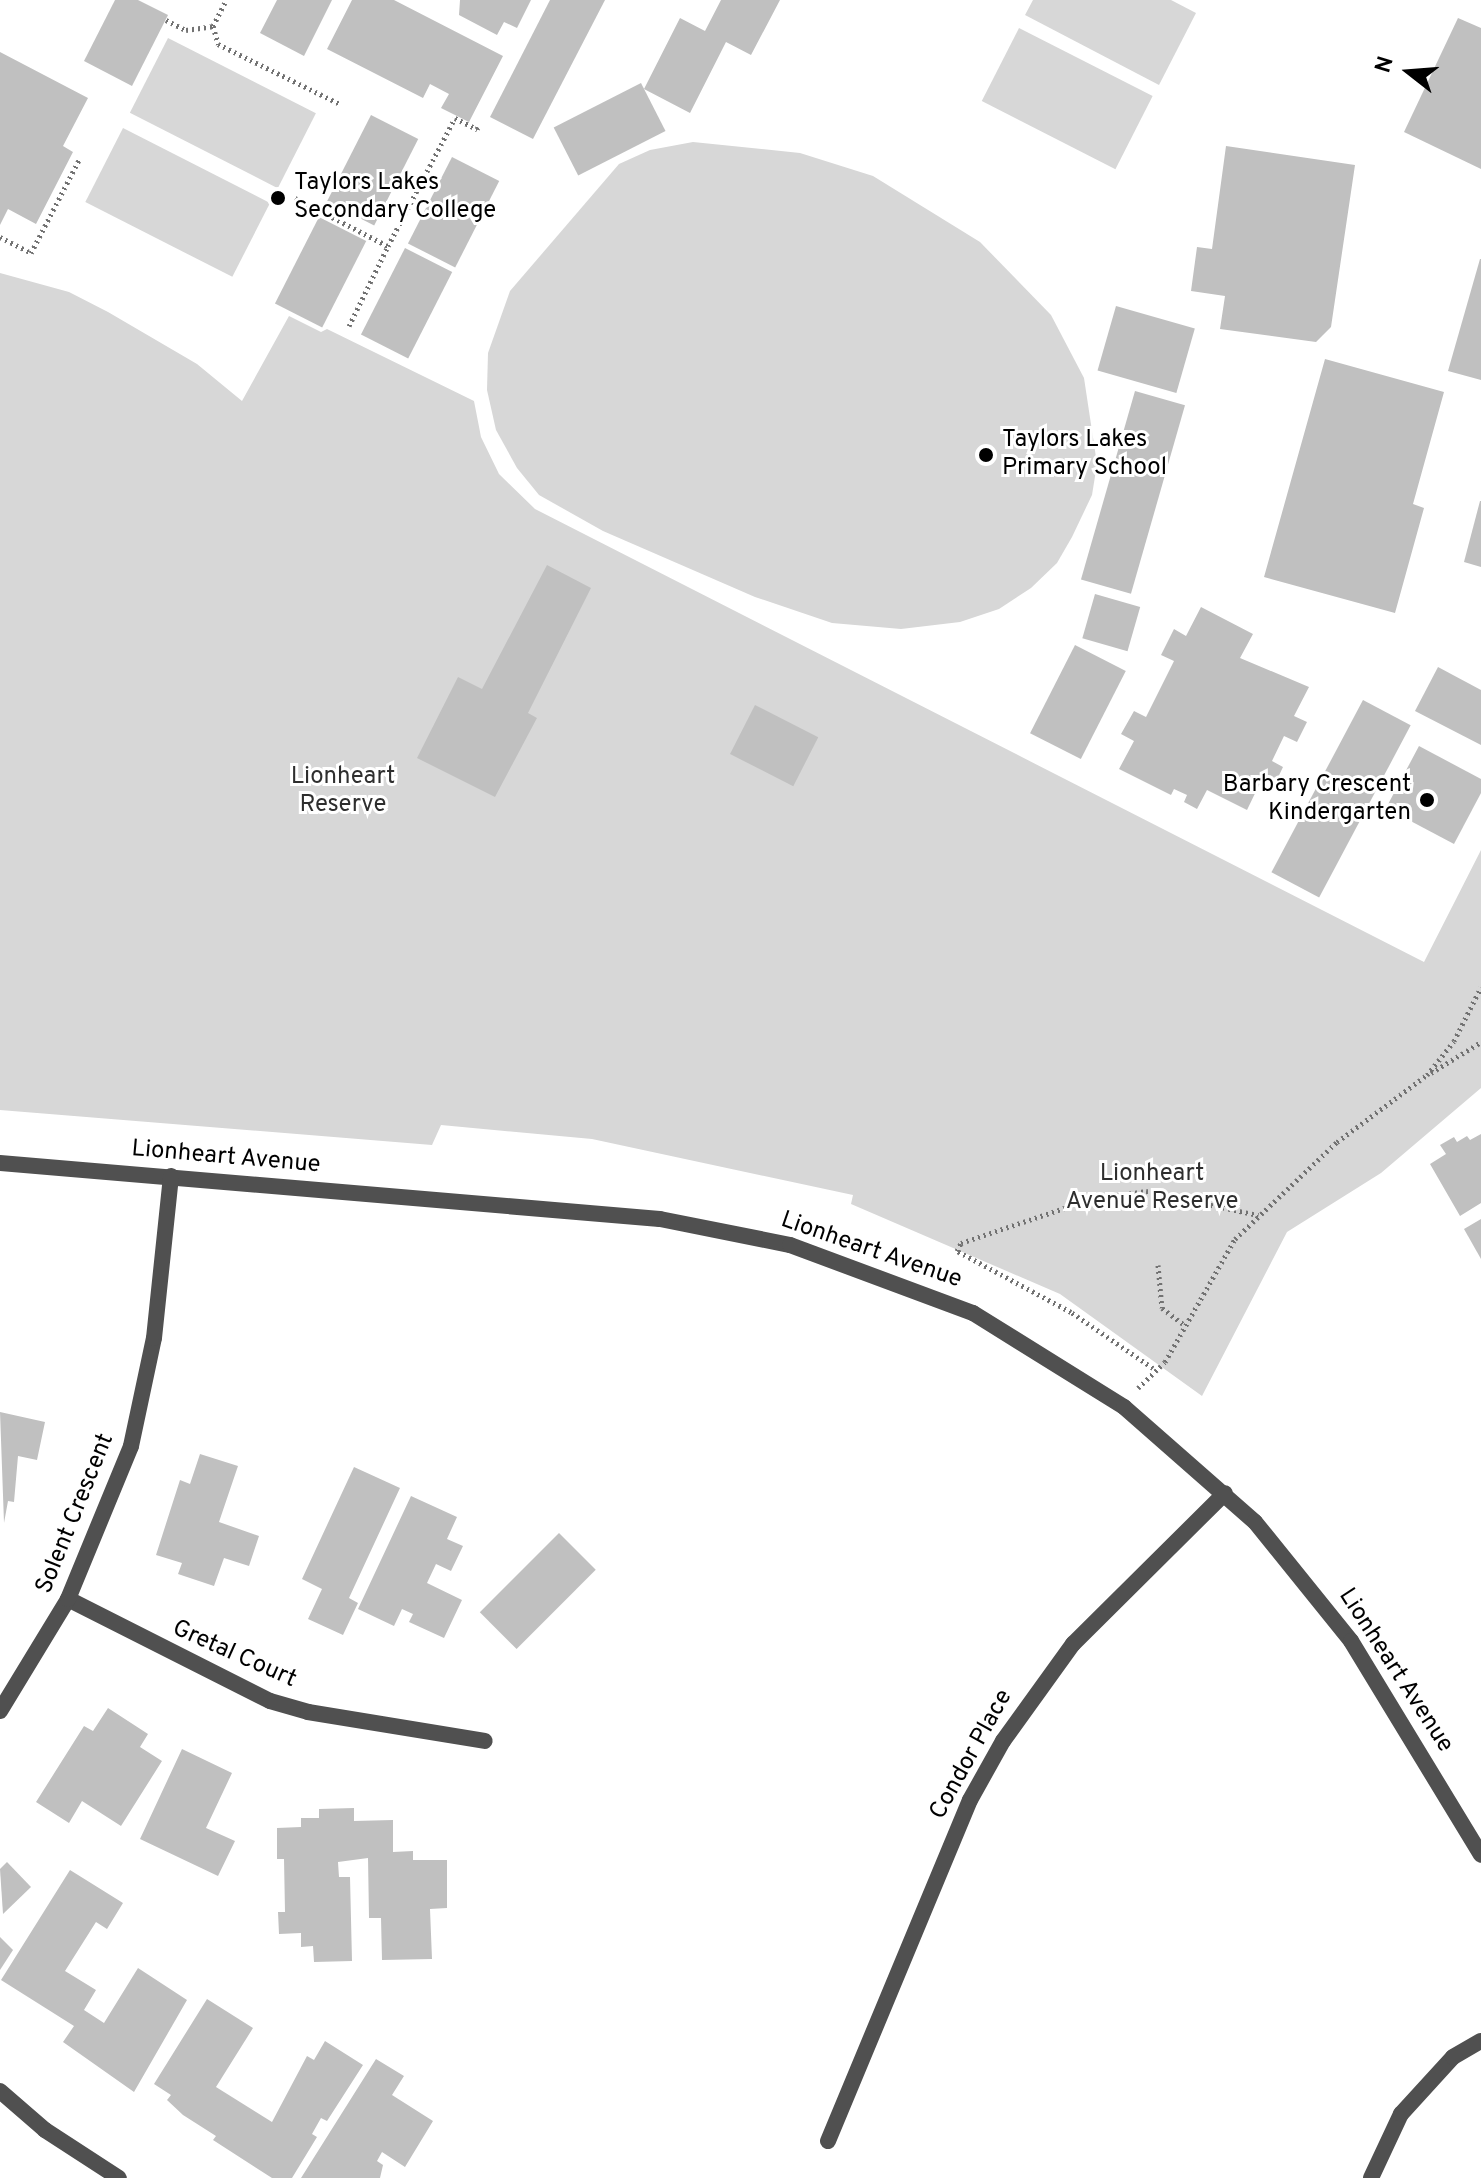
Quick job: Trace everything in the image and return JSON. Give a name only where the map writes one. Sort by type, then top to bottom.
[{"type":"street","name":"Lionheart Avenue","points":[[0,1163],[660,1219],[755,1236],[885,1276],[973,1313],[1124,1407],[1225,1493],[1290,1561],[1351,1641],[1481,1855]]},
{"type":"street","name":"Solent Crescent","points":[[0,1711],[68,1599],[115,1493],[138,1420],[154,1338],[171,1176]]},
{"type":"street","name":"Condor Place","points":[[828,2141],[970,1800],[1003,1741],[1073,1644],[1225,1493]]},
{"type":"street","name":"Gretal Court","points":[[68,1599],[270,1701],[308,1712],[485,1741]]},
{"type":"street","points":[[1371,2178],[1401,2114],[1453,2057],[1481,2041]]},
{"type":"street","points":[[0,2091],[45,2130],[119,2178]]},
{"type":"path","points":[[226,0],[213,26],[218,44],[340,104]]},
{"type":"path","points":[[166,20],[186,30],[213,26]]},
{"type":"path","points":[[349,326],[455,118],[477,129],[479,125]]},
{"type":"path","points":[[0,237],[31,253],[80,158]]},
{"type":"path","points":[[295,198],[388,246]]},
{"type":"path","points":[[1427,1075],[1454,1041],[1481,987]]},
{"type":"path","points":[[1258,1215],[1146,1191],[1088,1200],[961,1243],[957,1251],[1071,1312],[1158,1373],[1183,1324],[1235,1239],[1258,1215],[1337,1142],[1427,1075],[1481,1042]]},
{"type":"path","points":[[1158,1265],[1162,1308],[1183,1324]]},
{"type":"path","points":[[1124,1407],[1153,1368]]},
{"type":"green space","points":[[1033,0],[1171,0],[1196,13],[1159,85],[1025,15]]},
{"type":"green space","points":[[1019,28],[1153,96],[1115,169],[982,101]]},
{"type":"green space","points":[[168,38],[316,113],[278,188],[130,113]]},
{"type":"green space","points":[[123,128],[270,203],[232,277],[85,202]]},
{"type":"green space","points":[[693,142],[800,153],[873,176],[980,242],[1051,315],[1084,378],[1097,464],[1092,495],[1072,537],[1057,563],[1031,588],[999,609],[960,622],[901,629],[832,623],[755,597],[603,531],[539,495],[517,468],[496,430],[487,390],[488,353],[510,291],[619,164],[650,150]]},
{"type":"green space","name":"Lionheart Reserve","points":[[0,273],[69,292],[108,312],[197,364],[242,401],[289,316],[321,332],[327,329],[474,401],[481,437],[499,474],[535,509],[1424,962],[1481,850],[1481,1088],[1381,1173],[1287,1232],[1202,1396],[1060,1294],[851,1204],[853,1195],[592,1139],[441,1125],[432,1145],[0,1110]]},
{"type":"building","points":[[115,0],[138,0],[168,15],[132,86],[84,61]]},
{"type":"building","points":[[277,0],[332,0],[304,56],[260,33]]},
{"type":"building","points":[[352,0],[394,0],[503,56],[469,122],[441,108],[449,94],[430,84],[423,98],[327,49]]},
{"type":"building","points":[[460,0],[531,0],[517,28],[504,22],[497,35],[459,15]]},
{"type":"building","points":[[550,0],[605,0],[533,139],[490,117]]},
{"type":"building","points":[[721,0],[780,0],[751,55],[726,42],[690,113],[644,89],[680,18],[705,31]]},
{"type":"building","points":[[1458,18],[1481,28],[1481,169],[1404,132]]},
{"type":"building","points":[[0,52],[88,98],[63,146],[73,152],[36,224],[8,209],[0,225]]},
{"type":"building","points":[[641,83],[666,131],[578,176],[554,127]]},
{"type":"building","points":[[371,115],[418,139],[374,225],[327,201]]},
{"type":"building","points":[[1226,146],[1355,165],[1331,327],[1316,342],[1220,329],[1225,296],[1191,291],[1197,247],[1212,249]]},
{"type":"building","points":[[452,157],[499,181],[455,267],[408,243]]},
{"type":"building","points":[[319,217],[366,241],[322,327],[275,303]]},
{"type":"building","points":[[405,248],[452,272],[408,358],[361,334]]},
{"type":"building","points":[[1481,259],[1481,380],[1448,371]]},
{"type":"building","points":[[1116,306],[1195,329],[1176,393],[1098,370]]},
{"type":"building","points":[[1325,359],[1444,392],[1413,504],[1424,508],[1395,613],[1264,577]]},
{"type":"building","points":[[1135,391],[1185,405],[1131,594],[1081,579]]},
{"type":"building","points":[[1481,501],[1481,567],[1464,562]]},
{"type":"building","points":[[547,565],[591,588],[528,713],[537,718],[495,797],[417,758],[458,677],[482,689]]},
{"type":"building","points":[[1095,594],[1140,607],[1127,651],[1082,638]]},
{"type":"building","points":[[1201,607],[1253,634],[1240,658],[1309,687],[1294,716],[1307,722],[1297,742],[1284,736],[1272,761],[1283,767],[1273,788],[1261,781],[1247,810],[1207,790],[1197,809],[1184,802],[1187,795],[1174,789],[1171,795],[1119,769],[1134,741],[1121,734],[1134,711],[1146,717],[1174,661],[1161,655],[1174,629],[1186,636]]},
{"type":"building","points":[[1075,645],[1126,671],[1081,759],[1030,733]]},
{"type":"building","points":[[1438,667],[1481,690],[1481,745],[1415,711]]},
{"type":"building","points":[[1363,700],[1411,725],[1319,898],[1271,872]]},
{"type":"building","points":[[755,705],[818,737],[793,786],[730,754]]},
{"type":"building","points":[[1419,746],[1481,779],[1481,793],[1454,844],[1386,808]]},
{"type":"building","points":[[1481,1134],[1481,1203],[1460,1216],[1430,1164],[1446,1154],[1440,1145],[1454,1137],[1457,1142],[1467,1136],[1470,1140]]},
{"type":"building","points":[[1481,1219],[1481,1259],[1464,1229]]},
{"type":"building","points":[[0,1412],[45,1422],[37,1460],[18,1456],[14,1502],[8,1501],[4,1523]]},
{"type":"building","points":[[200,1454],[238,1466],[219,1522],[259,1536],[249,1566],[224,1558],[214,1586],[178,1574],[182,1563],[156,1555],[180,1480],[190,1484]]},
{"type":"building","points":[[354,1467],[400,1488],[349,1598],[358,1603],[343,1635],[308,1619],[322,1589],[302,1579]]},
{"type":"building","points":[[411,1496],[457,1517],[447,1539],[463,1546],[451,1571],[436,1564],[427,1583],[462,1600],[444,1638],[409,1622],[413,1614],[402,1609],[394,1626],[358,1609]]},
{"type":"building","points":[[559,1533],[596,1570],[517,1649],[480,1612]]},
{"type":"building","points":[[108,1708],[148,1734],[140,1747],[162,1761],[121,1826],[82,1801],[69,1823],[36,1802],[84,1726],[93,1731]]},
{"type":"building","points":[[182,1749],[232,1773],[206,1828],[235,1841],[218,1876],[140,1839]]},
{"type":"building","points":[[354,1808],[354,1821],[393,1820],[393,1852],[413,1851],[413,1860],[447,1860],[447,1908],[430,1909],[432,1959],[382,1960],[381,1918],[369,1918],[368,1858],[338,1862],[339,1877],[350,1877],[352,1961],[314,1962],[313,1946],[301,1947],[301,1933],[279,1934],[278,1912],[285,1912],[284,1859],[277,1859],[277,1828],[301,1827],[301,1818],[319,1818],[319,1809]]},
{"type":"building","points":[[7,1862],[31,1887],[3,1914],[0,1869]]},
{"type":"building","points":[[70,1870],[123,1903],[107,1929],[96,1922],[65,1971],[96,1990],[84,2010],[104,2023],[138,1968],[187,2000],[134,2092],[63,2042],[74,2026],[1,1980]]},
{"type":"building","points":[[0,1937],[13,1950],[0,1970]]},
{"type":"building","points":[[207,1999],[253,2028],[216,2087],[272,2122],[307,2056],[314,2060],[325,2041],[363,2065],[327,2121],[321,2118],[312,2134],[317,2137],[292,2178],[272,2178],[213,2140],[216,2136],[183,2115],[167,2100],[171,2095],[154,2084]]},
{"type":"building","points":[[376,2059],[404,2076],[392,2095],[433,2121],[405,2167],[382,2152],[377,2161],[383,2165],[380,2178],[301,2178]]},
{"type":"place","name":"Taylors Lakes Secondary College","points":[[278,198]]},
{"type":"place","name":"Taylors Lakes Primary School","points":[[986,455]]},
{"type":"place","name":"Barbary Crescent Kindergarten","points":[[1427,800]]},
{"type":"park label","name":"Lionheart Avenue Reserve","points":[[1152,1189]]}]
